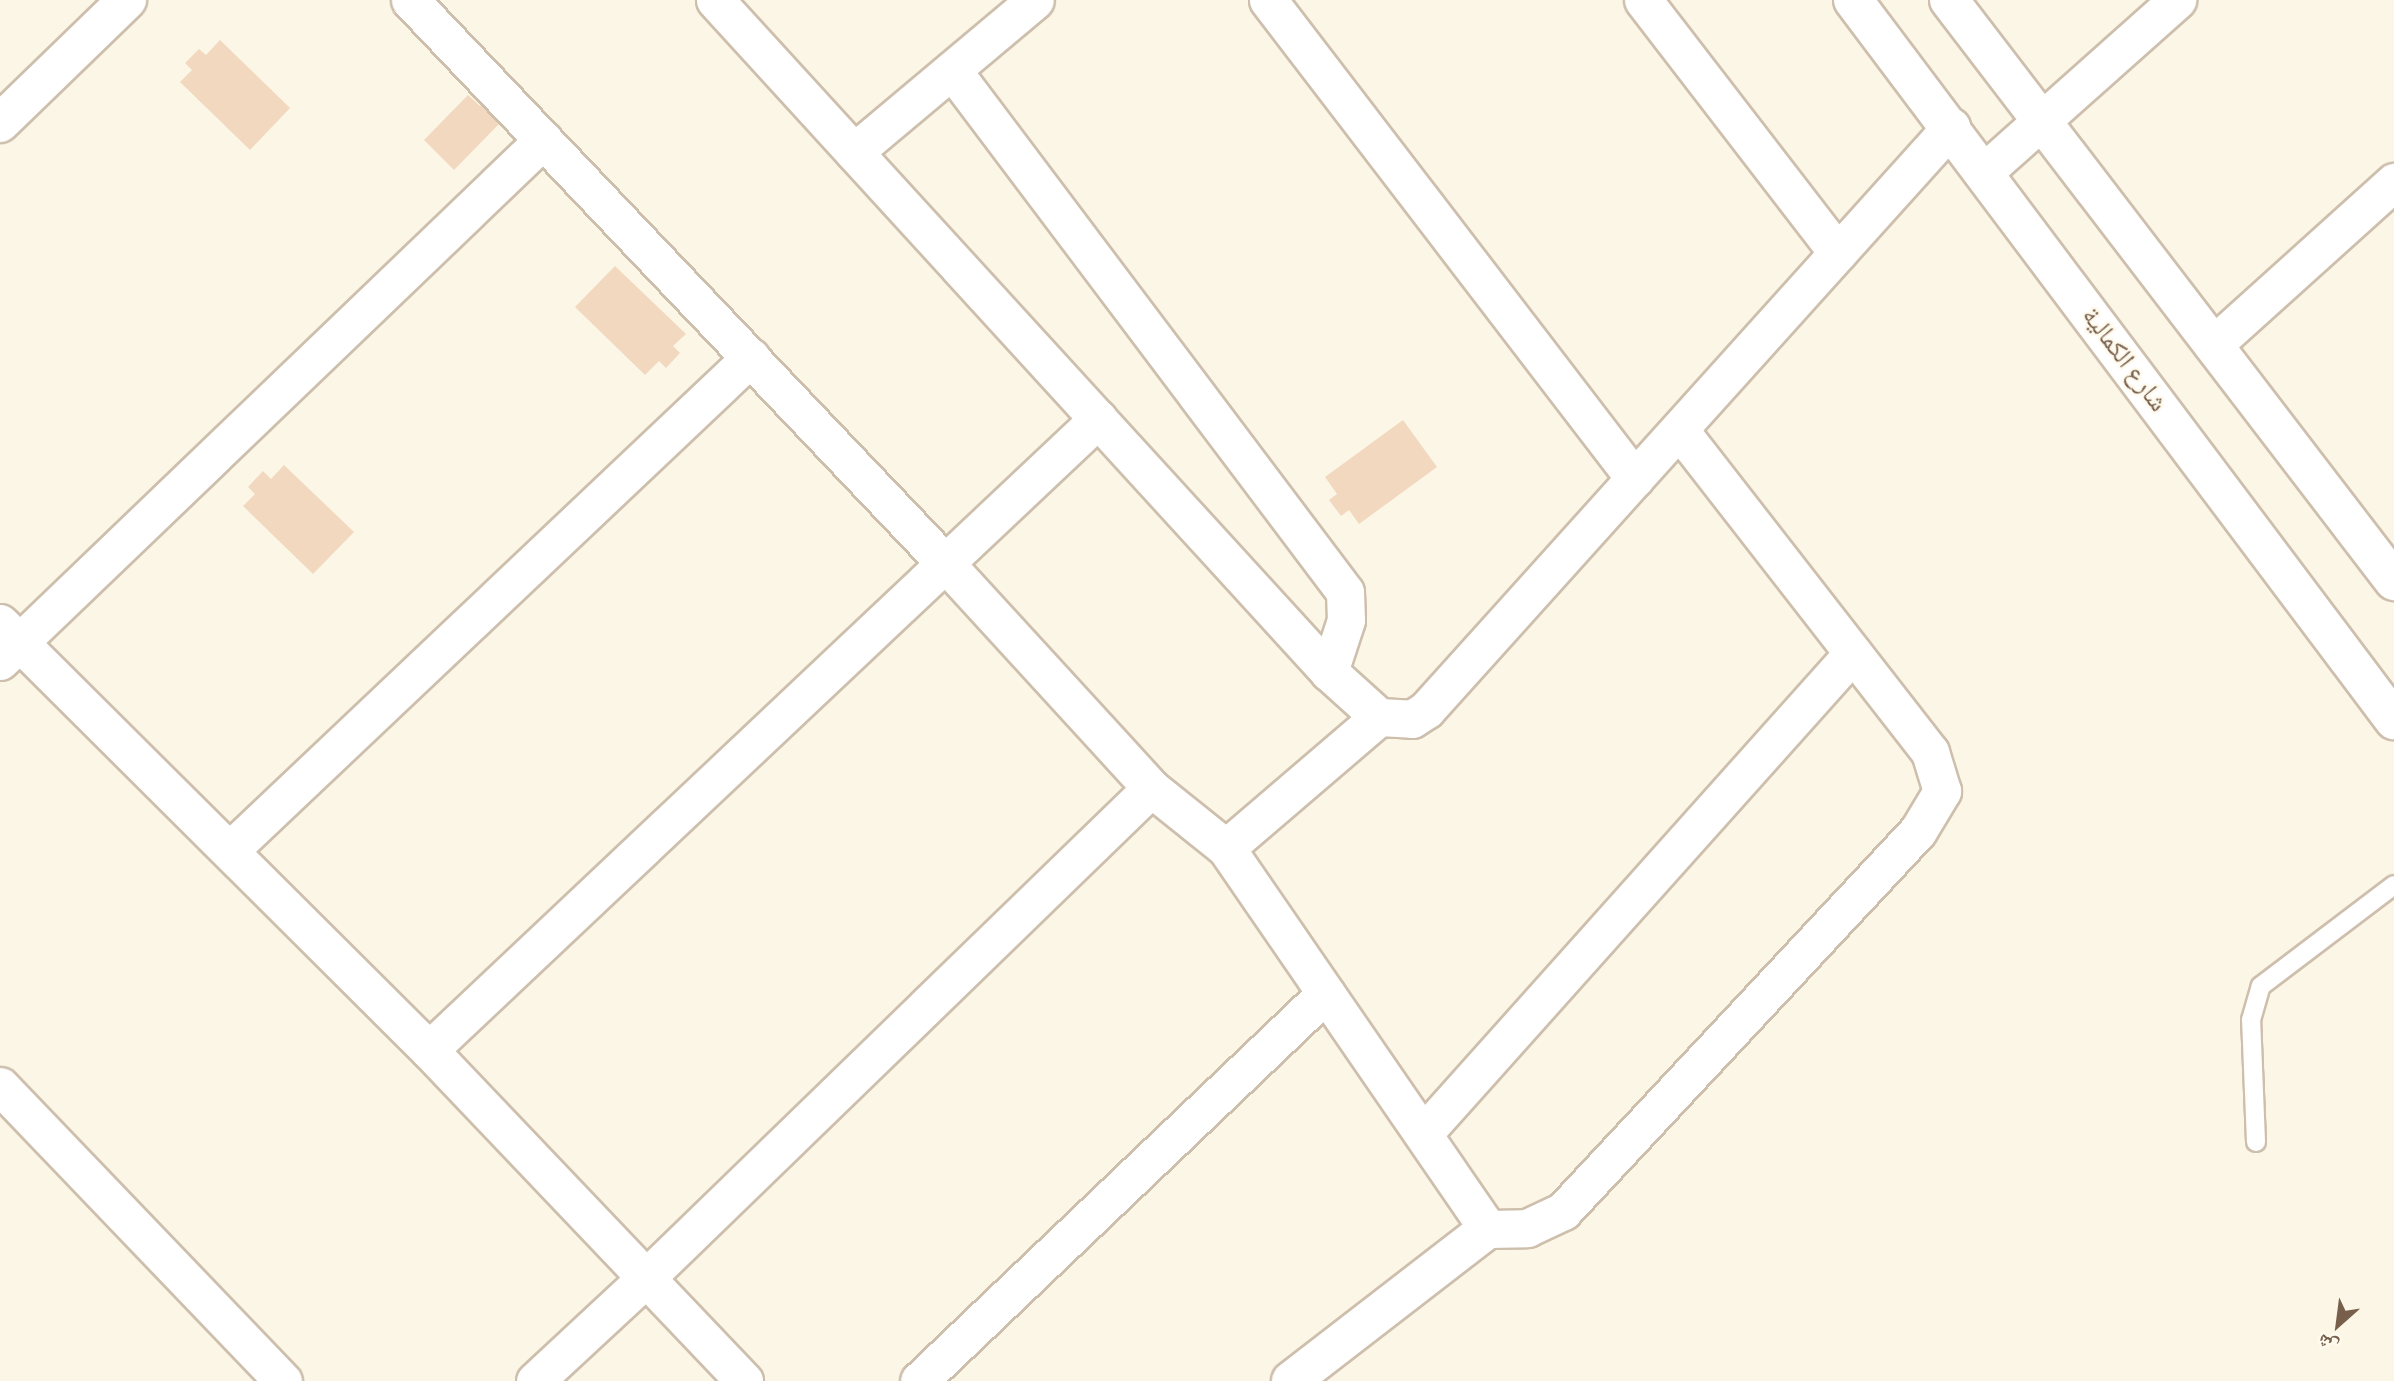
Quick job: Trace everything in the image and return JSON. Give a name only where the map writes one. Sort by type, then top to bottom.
[{"type":"main road","name":"شارع الكمالية","points":[[1853,0],[2394,720]]},
{"type":"main road","points":[[1949,0],[2213,345],[2389,563]]},
{"type":"main road","points":[[0,124],[124,1]]},
{"type":"main road","points":[[1291,1381],[1488,1228]]},
{"type":"street","points":[[410,0],[946,564],[1151,788],[1226,848],[1488,1228],[1527,1228],[1563,1211],[1918,831],[1942,791],[1940,776],[1930,752],[1679,430]]},
{"type":"street","points":[[715,0],[1329,672],[1379,717],[1412,719],[1426,710],[1951,127]]},
{"type":"street","points":[[854,152],[1035,0]]},
{"type":"street","points":[[1643,0],[1838,253]]},
{"type":"street","points":[[1984,172],[2177,0]]},
{"type":"street","points":[[1279,4],[1635,479]]},
{"type":"street","points":[[952,70],[1345,592],[1346,620],[1329,672]]},
{"type":"street","points":[[543,140],[6,642],[230,849],[429,1050],[744,1381]]},
{"type":"street","points":[[2213,345],[2394,182]]},
{"type":"street","points":[[230,849],[751,357]]},
{"type":"street","points":[[429,1050],[1098,419]]},
{"type":"street","points":[[1423,1133],[1853,653]]},
{"type":"street","points":[[1226,848],[1379,717]]},
{"type":"street","points":[[535,1381],[647,1277],[1151,788]]},
{"type":"street","points":[[919,1381],[1326,993]]},
{"type":"street","points":[[0,1086],[283,1381]]},
{"type":"lane","points":[[2256,1142],[2251,1020],[2261,986],[2394,885]]},
{"type":"building","points":[[220,40],[290,108],[250,150],[180,82],[192,70],[185,63],[199,49],[206,55]]},
{"type":"building","points":[[468,95],[480,106],[486,101],[494,109],[489,114],[499,124],[454,170],[424,140]]},
{"type":"building","points":[[615,266],[686,334],[673,346],[680,353],[666,368],[659,361],[645,375],[575,307]]},
{"type":"building","points":[[1403,420],[1437,467],[1359,524],[1349,510],[1341,516],[1329,500],[1337,494],[1325,477]]},
{"type":"building","points":[[284,465],[354,532],[313,574],[243,506],[255,494],[248,487],[263,471],[271,479]]}]
